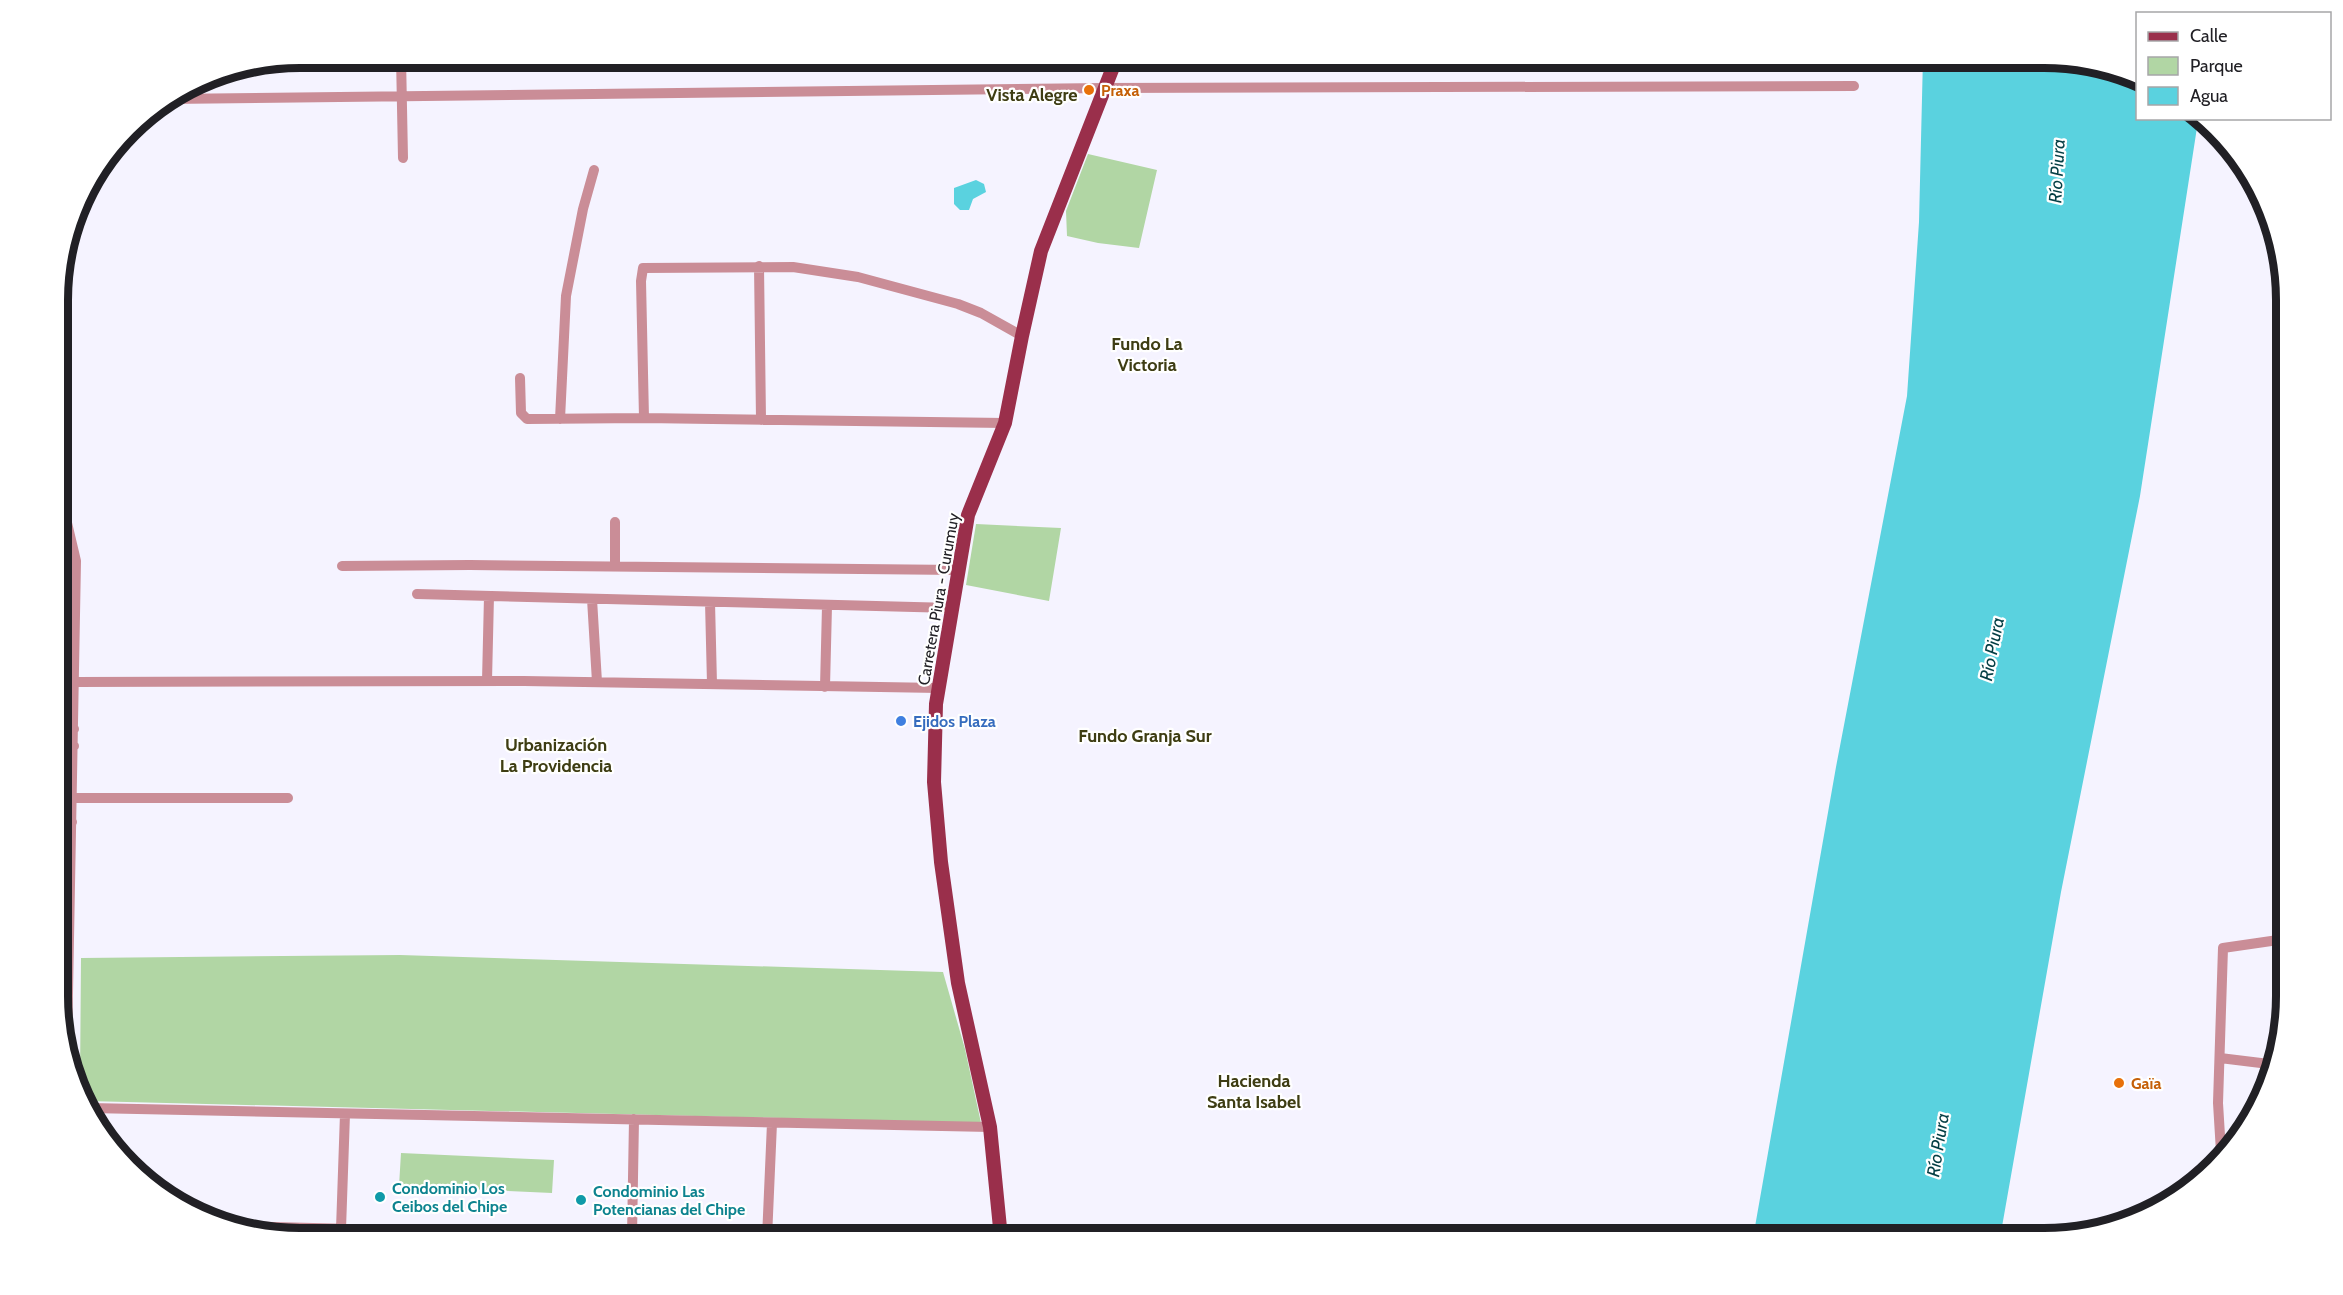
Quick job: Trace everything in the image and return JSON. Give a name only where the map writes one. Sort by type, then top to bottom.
[{"type":"main road","name":"Carretera Piura - Curumuy","points":[[1000,1228],[990,1126],[958,983],[941,862],[934,772],[939,688],[968,515],[1005,423],[1041,250],[1112,68]]},
{"type":"street","points":[[401,68],[403,158]]},
{"type":"street","points":[[183,99],[1104,88],[1854,86]]},
{"type":"street","points":[[560,419],[566,296],[583,209],[594,170]]},
{"type":"street","points":[[759,266],[761,420]]},
{"type":"street","points":[[644,418],[641,281],[643,268],[793,267],[847,275],[901,287],[958,304],[981,313],[1022,336]]},
{"type":"street","points":[[520,378],[519,406],[523,418],[1005,423]]},
{"type":"street","points":[[615,522],[615,566]]},
{"type":"street","points":[[67,537],[76,561],[73,798],[67,889]]},
{"type":"street","points":[[342,566],[959,570]]},
{"type":"street","points":[[417,594],[952,608]]},
{"type":"street","points":[[487,681],[489,596]]},
{"type":"street","points":[[592,599],[597,682]]},
{"type":"street","points":[[711,602],[712,684]]},
{"type":"street","points":[[825,687],[827,606]]},
{"type":"street","points":[[75,682],[487,681],[939,688]]},
{"type":"street","points":[[67,729],[74,729]]},
{"type":"street","points":[[67,746],[74,746]]},
{"type":"street","points":[[73,798],[288,798]]},
{"type":"street","points":[[67,822],[72,822]]},
{"type":"street","points":[[2220,1146],[2218,1103],[2223,948],[2276,940]]},
{"type":"street","points":[[2220,1058],[2265,1064]]},
{"type":"street","points":[[97,1108],[990,1126]]},
{"type":"street","points":[[341,1228],[345,1114]]},
{"type":"street","points":[[632,1228],[634,1119]]},
{"type":"street","points":[[767,1228],[772,1123]]},
{"type":"green space","points":[[1088,154],[1157,170],[1139,248],[1098,243],[1067,236],[1066,211]]},
{"type":"green space","points":[[976,524],[1061,528],[1049,601],[966,585]]},
{"type":"green space","points":[[400,955],[943,972],[965,1049],[981,1123],[93,1101],[80,1070],[81,958]]},
{"type":"green space","points":[[401,1153],[554,1160],[552,1193],[399,1186]]},
{"type":"water","name":"Río Piura","points":[[1923,68],[2059,68],[2104,75],[2136,87],[2136,120],[2190,120],[2197,126],[2140,496],[2061,892],[2002,1228],[1755,1228],[1836,767],[1907,396],[1919,222]]},
{"type":"water","points":[[976,180],[984,184],[986,192],[973,199],[969,210],[960,210],[954,204],[954,188]]},
{"type":"place","name":"Praxa","points":[[1089,90]]},
{"type":"place","name":"Ejidos Plaza","points":[[901,721]]},
{"type":"place","name":"Gaïa","points":[[2119,1083]]},
{"type":"place","name":"Condominio Los Ceibos del Chipe","points":[[380,1197]]},
{"type":"place","name":"Condominio Las Potencianas del Chipe","points":[[581,1200]]},
{"type":"district","name":"Vista Alegre","points":[[1032,95]]},
{"type":"district","name":"Fundo La Victoria","points":[[1147,354]]},
{"type":"district","name":"Fundo Granja Sur","points":[[1145,736]]},
{"type":"district","name":"Urbanización La Providencia","points":[[556,756]]},
{"type":"district","name":"Hacienda Santa Isabel","points":[[1254,1091]]}]
